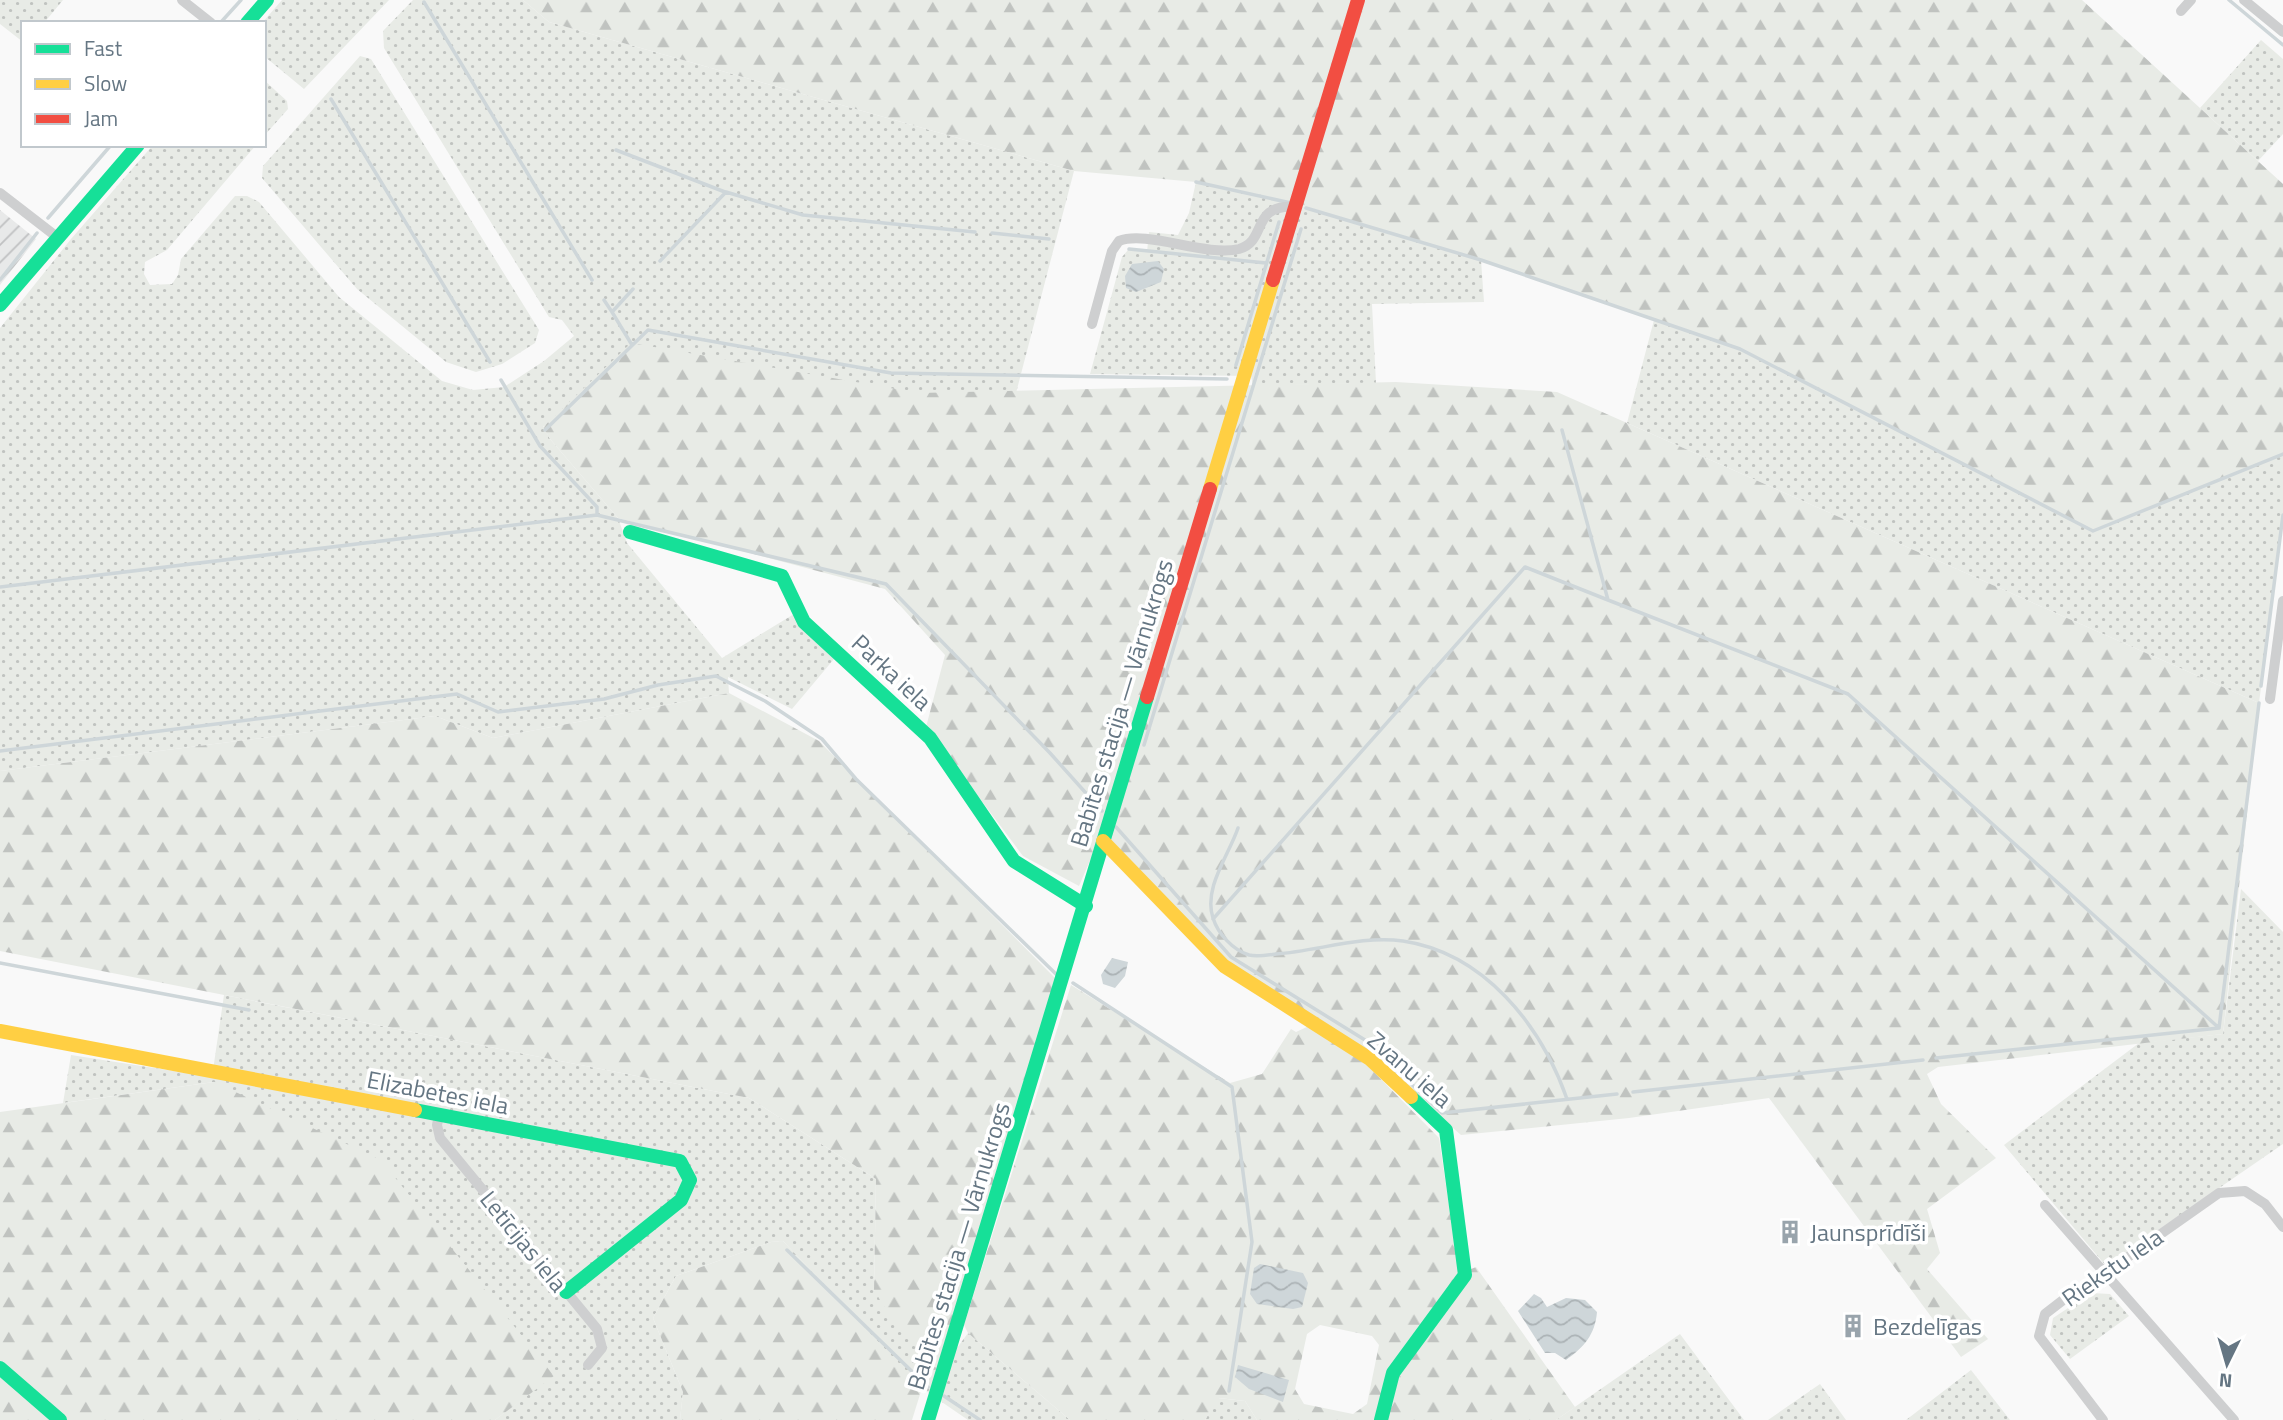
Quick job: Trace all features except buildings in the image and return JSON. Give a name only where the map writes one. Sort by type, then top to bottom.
[{"type":"street","points":[[182,0],[208,21]]},
{"type":"street","points":[[249,21],[267,0]]},
{"type":"street","name":"Babītes stacija — Vārnukrogs","points":[[928,1420],[1086,906],[1102,841],[1358,0]]},
{"type":"street","points":[[2181,11],[2192,0]]},
{"type":"street","points":[[2244,0],[2283,32]]},
{"type":"street","points":[[0,305],[136,147]]},
{"type":"street","points":[[0,192],[57,237]]},
{"type":"street","points":[[1092,324],[1112,251],[1119,242],[1135,240],[1218,250],[1238,249],[1251,242],[1266,213],[1279,206],[1295,208]]},
{"type":"street","name":"Parka iela","points":[[630,532],[782,576],[804,622],[930,738],[1014,861],[1086,906]]},
{"type":"street","points":[[2270,699],[2283,601]]},
{"type":"street","name":"Zvanu iela","points":[[1102,841],[1224,965],[1370,1059],[1446,1130],[1465,1275],[1393,1373],[1381,1420]]},
{"type":"street","name":"Elizabetes iela","points":[[0,1031],[680,1161],[687,1168],[690,1178],[689,1189],[681,1200],[566,1292]]},
{"type":"street","name":"Letīcijas iela","points":[[439,1115],[437,1132],[440,1138],[602,1339],[598,1357],[588,1365]]},
{"type":"street","name":"Riekstu iela","points":[[2103,1420],[2039,1336],[2045,1314],[2067,1297],[2106,1276],[2121,1262],[2219,1193],[2245,1191],[2265,1204],[2283,1227]]},
{"type":"street","points":[[2045,1205],[2234,1420]]},
{"type":"street","points":[[0,1368],[60,1420]]},
{"type":"shaded area","points":[[0,210],[36,239],[0,285]]},
{"type":"green space","points":[[0,0],[63,0],[46,21],[21,21],[21,40],[0,24]]},
{"type":"green space","points":[[282,0],[389,0],[304,89],[266,58],[266,21],[264,21]]},
{"type":"green space","points":[[413,0],[523,0],[549,22],[1074,171],[1016,393],[919,393],[543,426],[550,439],[618,518],[627,543],[722,658],[794,614],[834,659],[792,709],[728,677],[729,693],[493,738],[435,716],[0,771],[0,328],[71,239],[151,147],[254,147],[167,250],[145,262],[144,274],[150,285],[172,284],[178,275],[181,259],[235,196],[247,196],[259,202],[339,297],[442,381],[473,390],[504,387],[544,361],[574,336],[562,320],[549,317],[384,48],[383,31]]},
{"type":"green space","points":[[523,0],[1353,0],[1291,203],[1196,182],[1074,171],[549,22]]},
{"type":"green space","points":[[1364,0],[2082,0],[2283,184],[2283,454],[2093,531],[1740,349],[1481,260],[1302,206]]},
{"type":"green space","points":[[2261,40],[2283,59],[2283,134],[2258,161],[2200,108]]},
{"type":"green space","points":[[360,56],[371,59],[539,330],[535,343],[502,364],[476,372],[446,362],[357,289],[262,178],[263,166]]},
{"type":"green space","points":[[266,82],[287,101],[288,109],[266,134]]},
{"type":"green space","points":[[1196,182],[1291,203],[1481,260],[1484,302],[1372,304],[1376,383],[1253,386],[1251,376],[1090,374],[1122,257],[1128,250],[1147,252],[1149,232],[1178,235],[1189,213]]},
{"type":"green space","points":[[1654,320],[1740,349],[2093,531],[2283,454],[2283,515],[2259,703],[1627,423]]},
{"type":"green space","points":[[631,343],[919,393],[1396,382],[1557,392],[2259,703],[2223,1034],[1938,1067],[1927,1074],[1941,1104],[1996,1158],[1927,1209],[1940,1253],[1927,1269],[1988,1339],[1961,1357],[1769,1098],[1629,1118],[1461,1135],[1357,1044],[1228,962],[1101,835],[1079,886],[1023,856],[926,727],[945,655],[885,589],[618,518],[550,439],[543,427]]},
{"type":"green space","points":[[729,693],[819,741],[1057,980],[941,1354],[896,1326],[874,1290],[876,1179],[749,1098],[0,951],[0,771],[435,716],[493,738]]},
{"type":"green space","points":[[2241,889],[2283,932],[2283,1144],[2106,1266],[2004,1145],[2139,1043],[2223,1034]]},
{"type":"green space","points":[[1071,985],[1230,1083],[1262,1074],[1291,1029],[1296,1032],[1311,1025],[1368,1066],[1439,1138],[1459,1274],[1476,1267],[1575,1407],[1556,1420],[1257,1420],[1245,1401],[1219,1398],[1205,1420],[1070,1420],[968,1333],[964,1325]],"holes":[[[1320,1325],[1372,1336],[1379,1345],[1367,1404],[1353,1414],[1304,1404],[1295,1389],[1307,1334]]]},
{"type":"green space","points":[[224,995],[749,1098],[876,1179],[874,1290],[949,1359],[968,1333],[1070,1420],[968,1420],[920,1387],[783,1241],[771,1242],[676,1276],[653,1318],[683,1392],[680,1420],[495,1420],[553,1375],[214,1082],[63,1103],[71,1055],[212,1077]]},
{"type":"green space","points":[[214,1082],[381,1160],[554,1376],[495,1420],[0,1420],[0,1112]]},
{"type":"green space","points":[[783,1241],[922,1388],[912,1420],[680,1420],[683,1392],[653,1318],[676,1276],[771,1242]]},
{"type":"green space","points":[[2091,1293],[2110,1294],[2129,1316],[2070,1359],[2050,1335],[2053,1318]]},
{"type":"green space","points":[[1680,1334],[1744,1420],[1556,1420]]},
{"type":"green space","points":[[1971,1370],[2010,1420],[1906,1420]]},
{"type":"green space","points":[[1820,1384],[1846,1420],[1768,1420]]},
{"type":"green space","points":[[1218,1398],[1245,1401],[1257,1420],[1205,1420]]},
{"type":"water","points":[[1158,261],[1164,269],[1161,282],[1136,292],[1126,288],[1125,276],[1132,264]]},
{"type":"water","points":[[1112,958],[1128,962],[1125,976],[1115,988],[1103,984],[1101,975]]},
{"type":"water","points":[[1260,1264],[1303,1273],[1308,1283],[1302,1307],[1293,1309],[1257,1304],[1250,1294],[1254,1268]]},
{"type":"water","points":[[1534,1294],[1541,1298],[1547,1307],[1566,1298],[1585,1300],[1597,1312],[1588,1340],[1566,1360],[1555,1353],[1545,1353],[1518,1311]]},
{"type":"water","points":[[1238,1365],[1289,1380],[1283,1402],[1249,1389],[1235,1377]]},
{"type":"waterway","points":[[222,21],[241,0]]},
{"type":"waterway","points":[[2229,0],[2283,45]]},
{"type":"waterway","points":[[424,2],[592,280]]},
{"type":"waterway","points":[[331,99],[490,362]]},
{"type":"waterway","points":[[48,218],[109,147]]},
{"type":"waterway","points":[[616,150],[725,192]]},
{"type":"waterway","points":[[1196,182],[1291,203]]},
{"type":"waterway","points":[[660,261],[726,192],[803,215],[975,232]]},
{"type":"waterway","points":[[1306,208],[1481,260],[1740,349],[2093,531],[2283,454]]},
{"type":"waterway","points":[[1236,365],[1279,222]]},
{"type":"waterway","points":[[1144,745],[1301,229]]},
{"type":"waterway","points":[[0,280],[37,233]]},
{"type":"waterway","points":[[992,233],[1049,239]]},
{"type":"waterway","points":[[1129,249],[1266,263]]},
{"type":"waterway","points":[[632,345],[612,312],[633,289]]},
{"type":"waterway","points":[[604,300],[612,312]]},
{"type":"waterway","points":[[545,430],[648,330],[891,373],[1227,379]]},
{"type":"waterway","points":[[501,380],[540,446],[597,507],[597,515]]},
{"type":"waterway","points":[[1562,430],[1608,600],[1848,694],[2219,1028]]},
{"type":"waterway","points":[[0,587],[597,515],[886,584],[1050,753],[1102,811]]},
{"type":"waterway","points":[[2261,686],[2283,515]]},
{"type":"waterway","points":[[1213,919],[1525,567],[1608,600]]},
{"type":"waterway","points":[[0,751],[457,694],[498,712],[604,699],[658,685],[716,676],[765,701],[822,739],[856,779],[1057,975]]},
{"type":"waterway","points":[[2219,1028],[2259,703]]},
{"type":"waterway","points":[[1116,827],[1231,957],[1365,1040],[1442,1113],[1617,1094]]},
{"type":"waterway","points":[[1238,828],[1218,872],[1211,895],[1215,924],[1232,945],[1243,953],[1259,956],[1371,940],[1403,941],[1432,948],[1459,960],[1484,977],[1506,997],[1525,1020],[1556,1071],[1567,1099]]},
{"type":"waterway","points":[[0,963],[249,1010]]},
{"type":"waterway","points":[[1073,983],[1232,1087],[1252,1242],[1229,1391]]},
{"type":"waterway","points":[[1936,1058],[2219,1028]]},
{"type":"waterway","points":[[1633,1092],[1923,1060]]},
{"type":"waterway","points":[[787,1250],[928,1387]]},
{"type":"waterway","points":[[944,1396],[980,1420]]},
{"type":"traffic: fast","points":[[249,21],[267,0]]},
{"type":"traffic: fast","points":[[0,305],[136,147]]},
{"type":"traffic: fast","points":[[630,532],[782,576],[804,622],[930,738],[1014,861],[1086,906]]},
{"type":"traffic: fast","points":[[928,1420],[1147,697]]},
{"type":"traffic: fast","points":[[1381,1420],[1393,1373],[1465,1275],[1446,1130],[1411,1097]]},
{"type":"traffic: fast","points":[[415,1110],[680,1161],[690,1180],[681,1200],[566,1292]]},
{"type":"traffic: fast","points":[[0,1368],[60,1420]]},
{"type":"traffic: slow","points":[[1210,489],[1273,280]]},
{"type":"traffic: slow","points":[[1103,841],[1224,966],[1370,1059],[1411,1097]]},
{"type":"traffic: slow","points":[[0,1031],[415,1110]]},
{"type":"traffic: jam","points":[[1273,280],[1358,0]]},
{"type":"traffic: jam","points":[[1147,697],[1210,489]]},
{"type":"place","name":"Jaunsprīdīši","points":[[1790,1232]]},
{"type":"place","name":"Bezdelīgas","points":[[1853,1326]]}]
